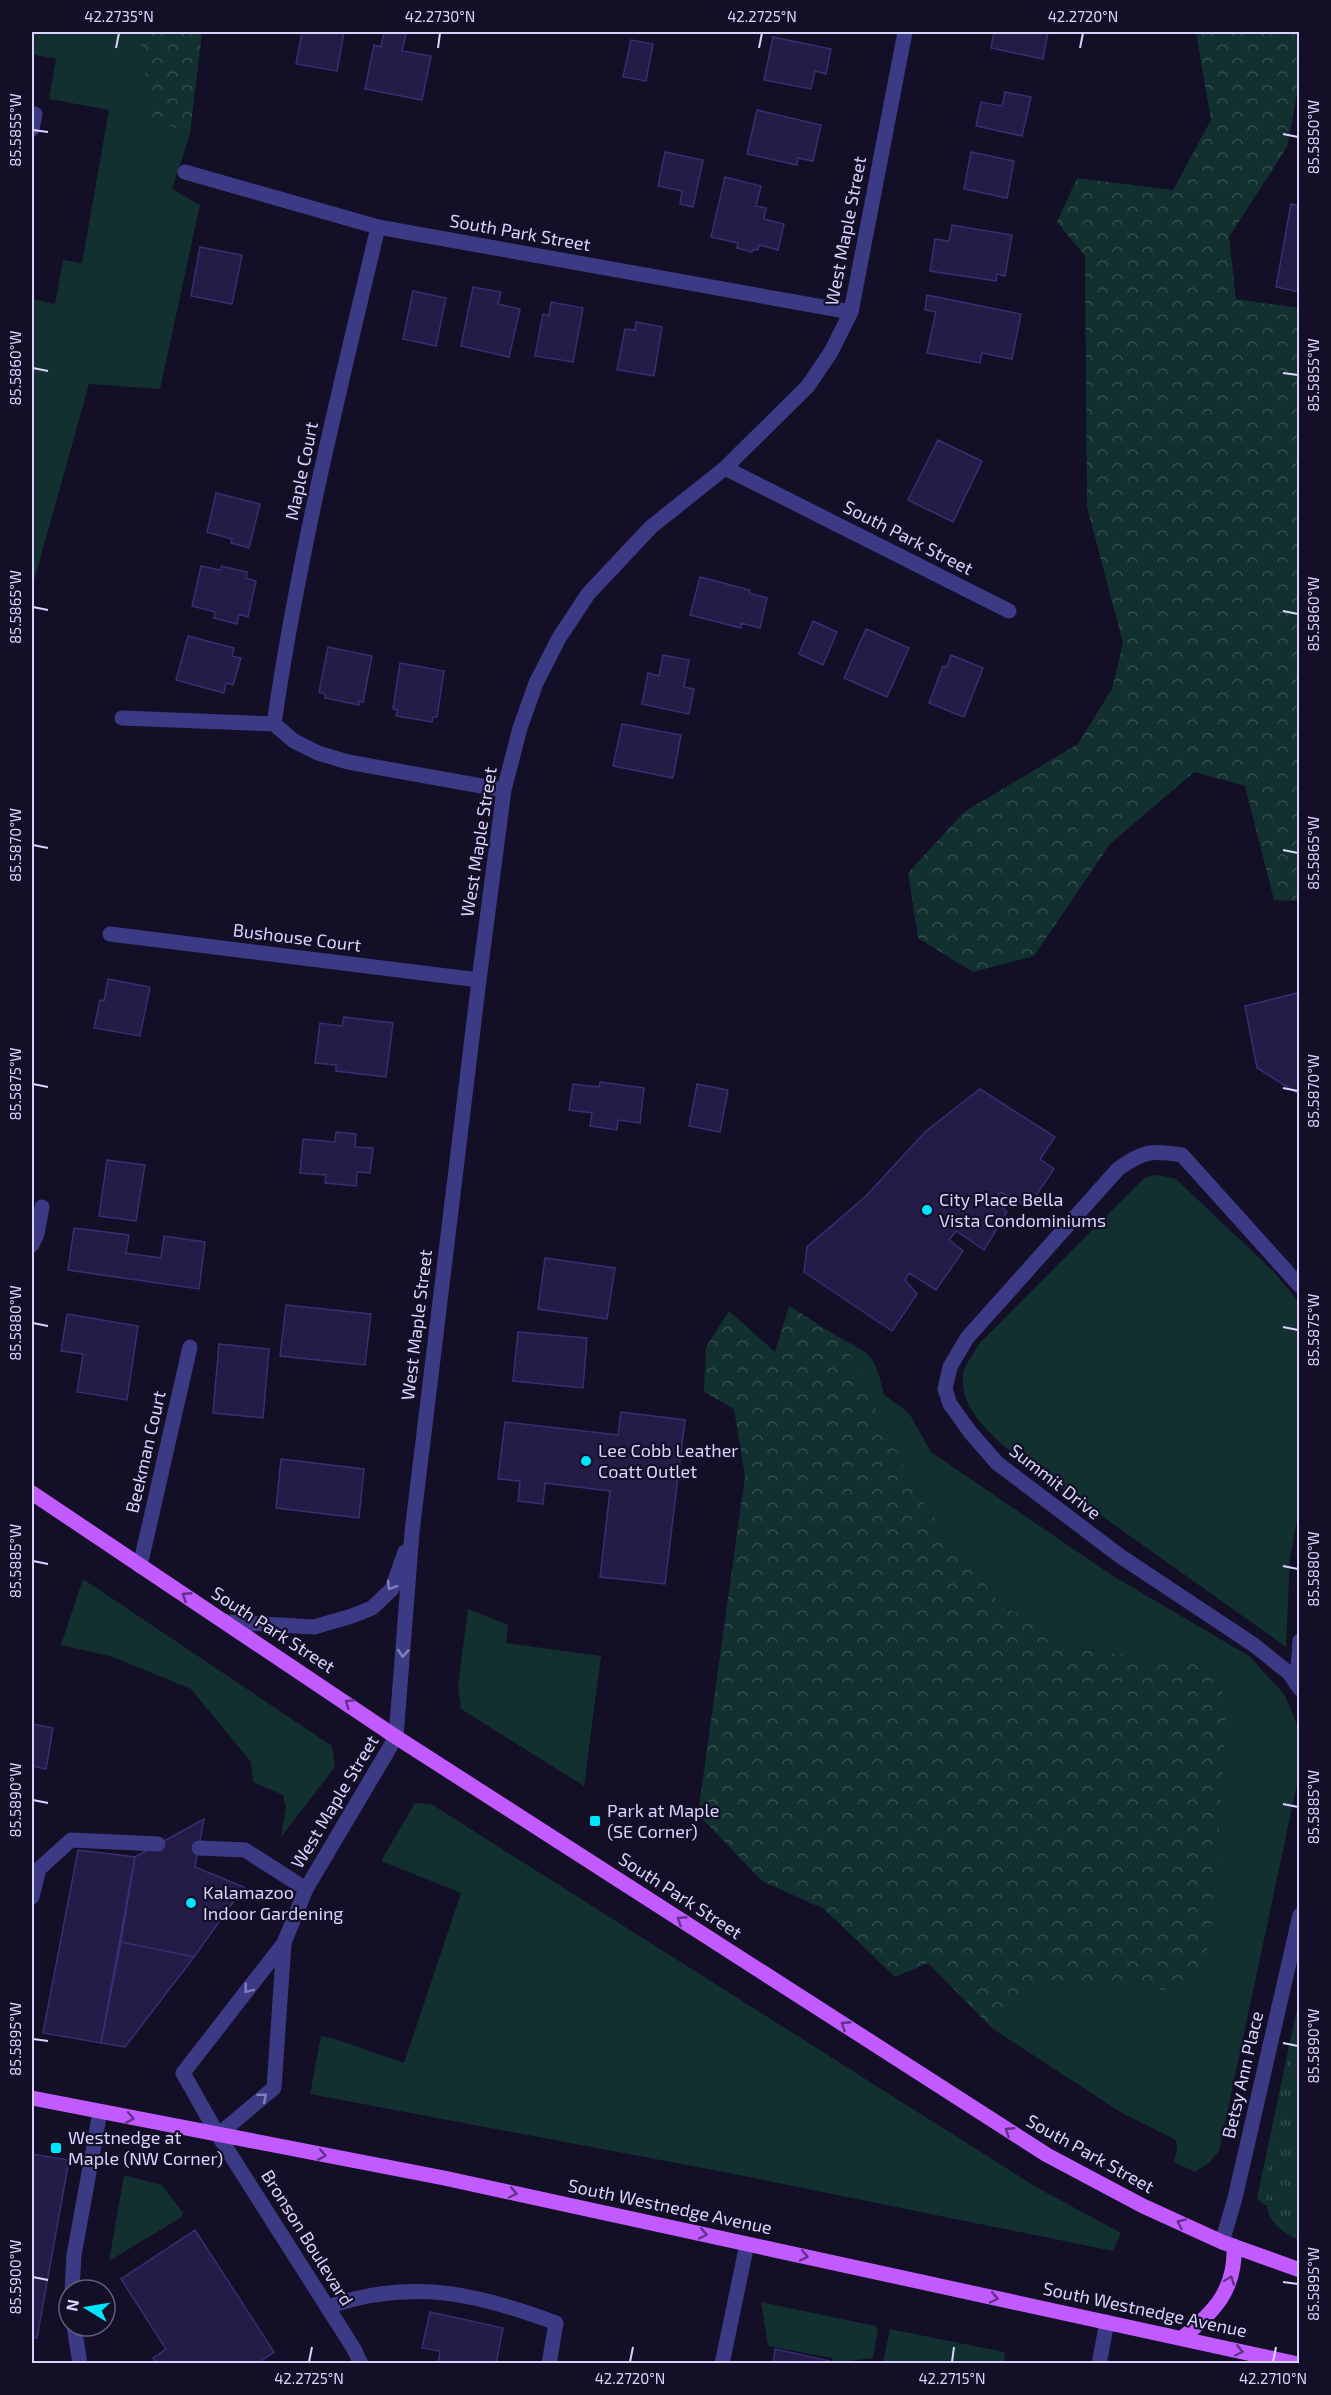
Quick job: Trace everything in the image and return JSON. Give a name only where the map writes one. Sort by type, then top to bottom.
[{"type":"main road","name":"South Park Street","points":[[32,1493],[396,1737],[1047,2155],[1134,2202],[1228,2244],[1299,2270]]},
{"type":"main road","name":"South Westnedge Avenue","points":[[32,2098],[444,2178],[1298,2364]]},
{"type":"main road","points":[[1182,2338],[1212,2314],[1226,2291],[1235,2266],[1228,2244]]},
{"type":"street","name":"West Maple Street","points":[[284,1943],[274,2088],[218,2135],[183,2073],[284,1943],[306,1889],[396,1737],[412,1532],[479,980],[504,790],[520,728],[536,683],[559,638],[588,594],[651,527],[725,468],[808,386],[831,352],[851,312],[905,32]]},
{"type":"street","points":[[32,113],[35,114],[32,129]]},
{"type":"street","name":"South Park Street","points":[[185,172],[378,227],[851,312]]},
{"type":"street","name":"Maple Court","points":[[274,724],[283,659],[326,449],[378,227]]},
{"type":"street","name":"South Park Street","points":[[725,468],[1009,611]]},
{"type":"street","points":[[122,718],[274,724],[294,741],[318,753],[348,762],[504,790]]},
{"type":"street","name":"Bushouse Court","points":[[110,934],[479,980]]},
{"type":"street","name":"Summit Drive","points":[[1298,1687],[1289,1673],[1254,1645],[1120,1556],[997,1463],[970,1432],[950,1404],[945,1389],[950,1367],[968,1338],[1118,1169],[1140,1153],[1160,1151],[1182,1155],[1299,1286]]},
{"type":"street","points":[[32,1245],[37,1234],[42,1208]]},
{"type":"street","name":"Beekman Court","points":[[140,1566],[190,1347]]},
{"type":"street","name":"West Maple Street","points":[[227,1622],[314,1628],[372,1608],[392,1589],[412,1532]]},
{"type":"street","points":[[1298,1687],[1299,1641]]},
{"type":"street","points":[[32,1897],[39,1869],[71,1840],[159,1844]]},
{"type":"street","points":[[199,1848],[245,1850],[306,1889]]},
{"type":"street","name":"Betsy Ann Place","points":[[1228,2244],[1235,2198],[1299,1915]]},
{"type":"street","points":[[73,2278],[74,2255],[100,2112]]},
{"type":"street","name":"Bronson Boulevard","points":[[218,2135],[361,2364]]},
{"type":"street","points":[[722,2364],[747,2244]]},
{"type":"street","points":[[327,2307],[349,2299],[399,2291],[450,2292],[504,2303],[556,2323],[549,2364]]},
{"type":"street","points":[[1099,2364],[1107,2322]]},
{"type":"street","points":[[75,2338],[80,2364]]},
{"type":"green space","points":[[32,32],[140,32],[152,118],[190,134],[172,189],[200,205],[160,389],[89,384],[32,588],[32,299],[55,304],[63,260],[82,263],[109,110],[49,99],[56,59],[32,54]]},
{"type":"green space","points":[[140,32],[202,32],[190,134],[152,118]]},
{"type":"green space","points":[[1196,32],[1299,32],[1299,83],[1287,147],[1229,237],[1236,299],[1299,308],[1299,901],[1274,900],[1245,786],[1194,772],[1110,844],[1034,956],[973,972],[918,938],[908,873],[964,812],[1078,744],[1112,689],[1123,643],[1087,507],[1085,256],[1057,222],[1077,178],[1173,190],[1211,120]]},
{"type":"green space","points":[[1157,1175],[1176,1179],[1273,1271],[1299,1302],[1300,1504],[1290,1558],[1286,1647],[1005,1447],[974,1414],[964,1393],[964,1370],[978,1345],[1136,1186],[1146,1177]]},
{"type":"green space","points":[[789,1306],[843,1340],[917,1494],[1001,1605],[1081,1649],[1201,1665],[1227,1698],[1214,1910],[1204,1967],[1179,1991],[1043,1981],[993,2029],[928,1963],[895,1977],[824,1909],[762,1881],[698,1814],[745,1476],[734,1409],[704,1392],[706,1347],[729,1311],[775,1352]]},
{"type":"green space","points":[[843,1340],[862,1350],[872,1360],[884,1395],[909,1413],[931,1452],[1113,1576],[1249,1656],[1284,1694],[1299,1729],[1299,1775],[1219,2151],[1209,2163],[1195,2172],[1174,2162],[1177,2149],[1176,2140],[1122,2113],[993,2029],[1043,1981],[1179,1991],[1201,1665],[1081,1649],[1001,1605],[917,1494]]},
{"type":"green space","points":[[83,1579],[332,1746],[335,1767],[281,1837],[286,1808],[283,1795],[253,1782],[251,1762],[191,1689],[113,1657],[61,1645]]},
{"type":"green space","points":[[468,1609],[508,1625],[506,1643],[601,1656],[584,1786],[461,1709],[458,1687]]},
{"type":"green space","points":[[415,1803],[431,1804],[1036,2187],[1121,2233],[1113,2251],[724,2172],[310,2094],[321,2036],[404,2063],[461,1893],[381,1861]]},
{"type":"green space","points":[[1299,1999],[1299,2217],[1263,2204],[1257,2198]]},
{"type":"green space","points":[[1299,2014],[1300,2240],[1278,2227],[1269,2214],[1266,2198],[1267,2175],[1276,2117]]},
{"type":"green space","points":[[124,2175],[162,2185],[183,2213],[180,2218],[109,2261]]},
{"type":"green space","points":[[761,2302],[875,2326],[878,2329],[873,2358],[832,2363],[832,2358],[768,2346]]},
{"type":"green space","points":[[890,2329],[1004,2352],[1005,2363],[883,2362]]},
{"type":"building","points":[[302,32],[344,32],[337,71],[296,64]]},
{"type":"building","points":[[384,32],[406,34],[402,51],[431,56],[422,100],[365,89],[374,45],[381,47]]},
{"type":"building","points":[[994,32],[1048,32],[1043,59],[991,48]]},
{"type":"building","points":[[773,37],[831,49],[826,74],[815,71],[811,89],[764,80]]},
{"type":"building","points":[[631,40],[653,44],[646,81],[623,77]]},
{"type":"building","points":[[1005,92],[1031,97],[1022,136],[976,126],[981,102],[1002,106]]},
{"type":"building","points":[[757,110],[821,125],[813,161],[798,158],[797,165],[747,154]]},
{"type":"building","points":[[665,152],[703,160],[693,207],[680,204],[682,191],[658,186]]},
{"type":"building","points":[[971,152],[1014,161],[1007,198],[964,189]]},
{"type":"building","points":[[725,177],[761,186],[756,206],[766,208],[764,219],[784,224],[778,250],[759,245],[758,250],[754,249],[752,252],[737,248],[738,243],[711,237]]},
{"type":"building","points":[[1291,204],[1300,206],[1300,292],[1276,287]]},
{"type":"building","points":[[952,225],[1012,235],[1005,276],[997,274],[996,281],[930,271],[935,239],[949,241]]},
{"type":"building","points":[[200,247],[242,255],[232,304],[191,296]]},
{"type":"building","points":[[473,287],[501,292],[498,304],[520,309],[509,357],[461,346]]},
{"type":"building","points":[[413,291],[446,298],[436,346],[403,339]]},
{"type":"building","points":[[927,295],[1021,314],[1012,359],[982,353],[980,363],[927,353],[936,312],[925,310]]},
{"type":"building","points":[[551,302],[583,308],[573,362],[535,356],[543,314],[549,316]]},
{"type":"building","points":[[636,322],[662,327],[654,376],[617,370],[625,329],[635,330]]},
{"type":"building","points":[[938,440],[982,461],[953,522],[908,500]]},
{"type":"building","points":[[216,493],[260,504],[249,548],[231,543],[232,539],[207,532]]},
{"type":"building","points":[[201,566],[220,570],[222,566],[247,572],[246,578],[256,581],[248,617],[239,614],[237,624],[214,618],[215,612],[192,606]]},
{"type":"building","points":[[700,577],[750,590],[749,593],[767,598],[760,628],[741,623],[741,628],[690,615]]},
{"type":"building","points":[[813,621],[837,632],[823,665],[799,654]]},
{"type":"building","points":[[866,629],[909,648],[887,697],[844,678]]},
{"type":"building","points":[[188,636],[234,648],[232,656],[241,658],[233,685],[226,683],[224,693],[176,680]]},
{"type":"building","points":[[328,647],[372,656],[363,702],[359,701],[359,705],[325,698],[325,694],[319,692]]},
{"type":"building","points":[[663,655],[689,660],[684,687],[694,689],[689,714],[642,704],[648,673],[659,676]]},
{"type":"building","points":[[951,655],[983,668],[964,717],[929,703],[943,666],[947,667]]},
{"type":"building","points":[[400,663],[444,671],[437,717],[433,717],[432,722],[396,716],[398,710],[393,709]]},
{"type":"building","points":[[622,724],[681,735],[673,778],[613,766]]},
{"type":"building","points":[[108,979],[150,987],[140,1036],[94,1028],[100,1000],[104,1001]]},
{"type":"building","points":[[1297,993],[1300,1001],[1300,1095],[1257,1068],[1245,1006]]},
{"type":"building","points":[[344,1017],[393,1023],[386,1077],[336,1071],[336,1065],[315,1063],[320,1023],[342,1026]]},
{"type":"building","points":[[600,1082],[644,1088],[640,1123],[618,1120],[617,1130],[590,1126],[592,1113],[569,1110],[573,1084],[599,1087]]},
{"type":"building","points":[[697,1084],[728,1090],[720,1132],[689,1126]]},
{"type":"building","name":"City Place Bella Vista Condominiums","points":[[980,1089],[1055,1137],[1040,1159],[1054,1169],[1028,1207],[1001,1192],[995,1199],[1007,1212],[984,1250],[956,1231],[949,1240],[963,1251],[936,1290],[909,1273],[905,1280],[917,1294],[892,1331],[804,1272],[807,1247],[865,1197],[926,1131]]},
{"type":"building","points":[[336,1132],[356,1134],[355,1147],[373,1148],[370,1173],[357,1172],[356,1186],[325,1183],[326,1175],[300,1173],[303,1139],[335,1142]]},
{"type":"building","points":[[107,1160],[145,1165],[136,1221],[99,1216]]},
{"type":"building","points":[[74,1228],[129,1235],[126,1253],[161,1258],[164,1236],[205,1242],[199,1289],[68,1270]]},
{"type":"building","points":[[545,1258],[615,1268],[607,1319],[538,1309]]},
{"type":"building","points":[[286,1305],[371,1314],[365,1365],[280,1356]]},
{"type":"building","points":[[67,1314],[138,1326],[127,1400],[77,1392],[83,1354],[61,1351]]},
{"type":"building","points":[[518,1332],[587,1338],[583,1388],[513,1381]]},
{"type":"building","points":[[219,1344],[269,1349],[263,1418],[213,1413]]},
{"type":"building","points":[[621,1412],[685,1420],[665,1584],[600,1577],[610,1491],[545,1483],[543,1504],[518,1501],[520,1481],[498,1479],[505,1422],[618,1435]]},
{"type":"building","points":[[281,1459],[364,1469],[359,1518],[276,1508]]},
{"type":"building","points":[[32,1724],[53,1728],[46,1769],[32,1766]]},
{"type":"building","points":[[204,1819],[195,1867],[244,1887],[194,1957],[121,1942],[135,1857]]},
{"type":"building","points":[[78,1850],[135,1857],[101,2043],[43,2033]]},
{"type":"building","points":[[121,1942],[194,1957],[125,2047],[101,2043]]},
{"type":"building","points":[[32,2154],[69,2160],[37,2338],[32,2337]]},
{"type":"building","points":[[195,2230],[274,2352],[257,2364],[157,2364],[153,2358],[166,2349],[121,2279]]},
{"type":"building","points":[[430,2312],[503,2328],[496,2364],[438,2364],[440,2351],[422,2348]]},
{"type":"building","points":[[775,2349],[830,2361],[830,2364],[773,2364]]},
{"type":"place","name":"City Place Bella Vista Condominiums","points":[[927,1210]]},
{"type":"place","name":"Lee Cobb Leather Coatt Outlet","points":[[586,1461]]},
{"type":"place","name":"Park at Maple (SE Corner)","points":[[595,1821]]},
{"type":"place","name":"Kalamazoo Indoor Gardening","points":[[191,1903]]},
{"type":"place","name":"Westnedge at Maple (NW Corner)","points":[[56,2148]]}]
